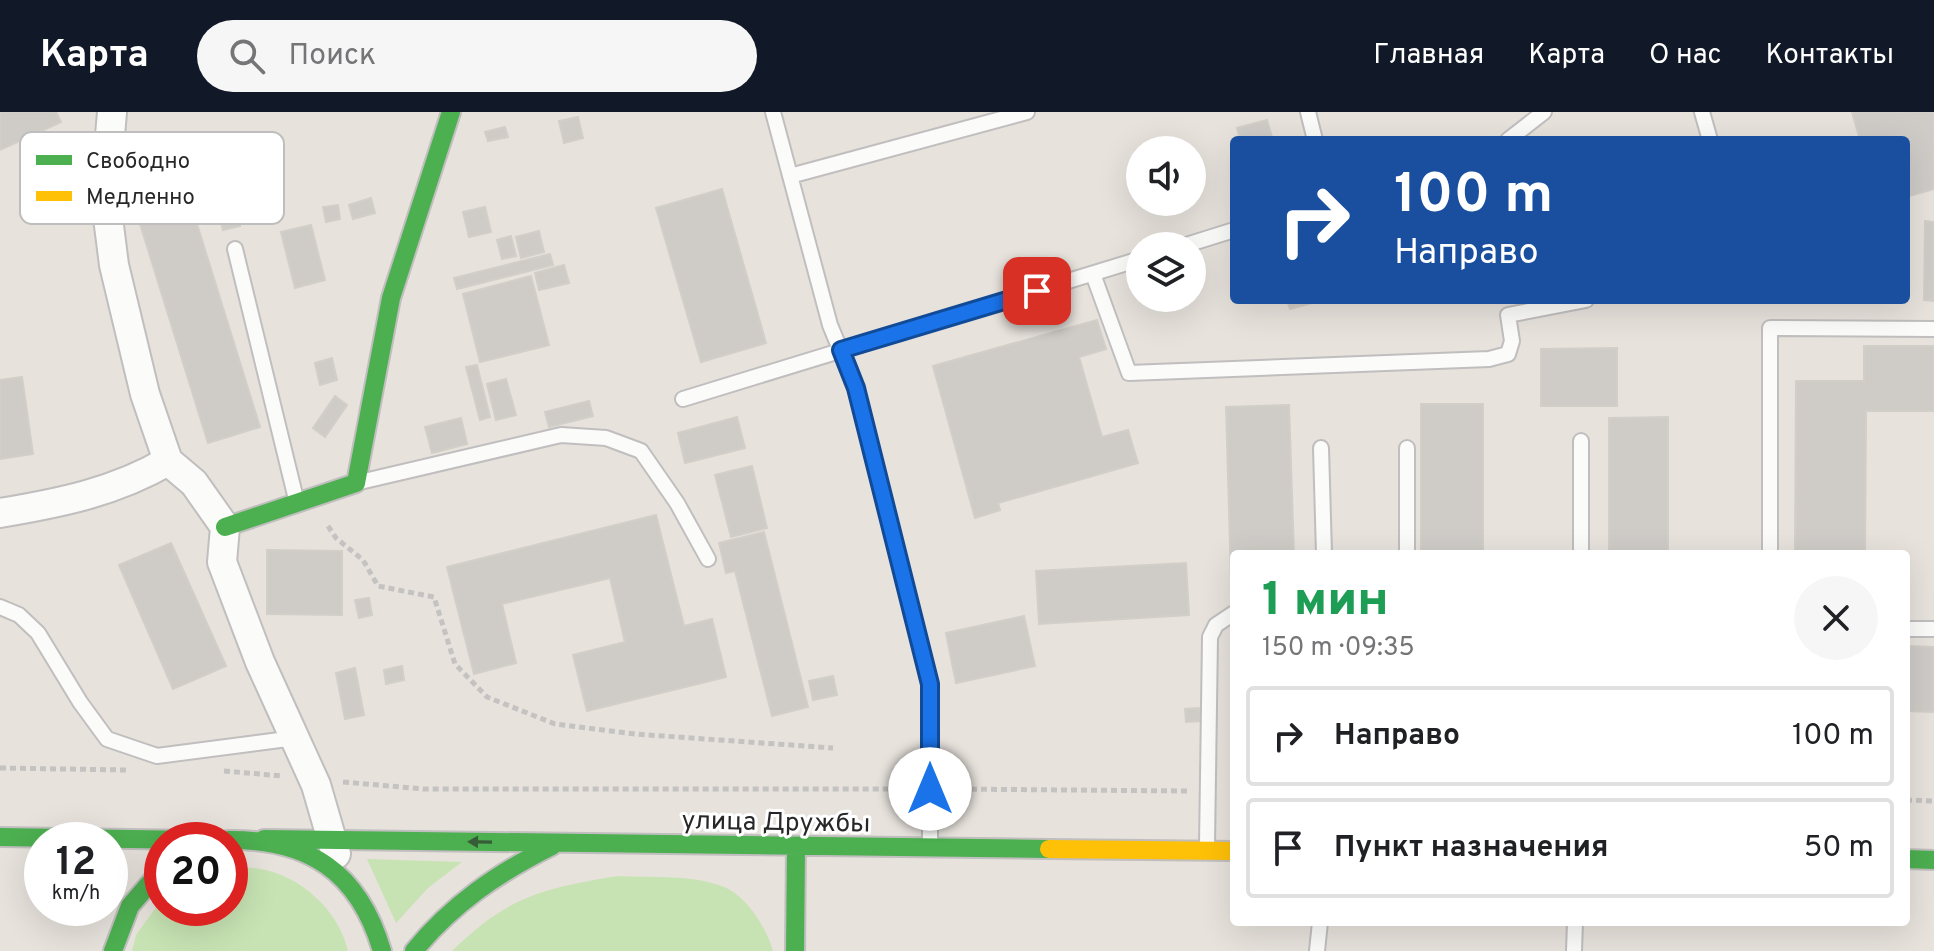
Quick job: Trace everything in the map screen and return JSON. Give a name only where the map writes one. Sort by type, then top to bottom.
[{"type":"main road","points":[[225,527],[356,483],[391,298],[451,112]]},
{"type":"main road","points":[[0,837],[24,840]]},
{"type":"main road","name":"улица Дружбы","points":[[248,839],[1230,851]]},
{"type":"main road","points":[[264,839],[313,855],[344,877],[368,909],[382,951]]},
{"type":"main road","name":"улица Дружбы","points":[[414,951],[456,903],[521,861],[558,843]]},
{"type":"main road","points":[[795,951],[796,847]]},
{"type":"main road","points":[[1910,859],[1934,860]]},
{"type":"main road","points":[[114,948],[128,909],[144,887]]},
{"type":"main road","points":[[105,926],[114,948]]},
{"type":"street","points":[[110,132],[112,112]]},
{"type":"street","points":[[109,224],[114,265],[145,394],[168,461],[194,483],[225,527],[222,562],[260,662],[313,779],[344,877]]},
{"type":"street","points":[[0,513],[77,500],[138,479],[168,461]]},
{"type":"lane","points":[[773,112],[830,325],[856,388],[930,684],[930,848]]},
{"type":"lane","points":[[790,176],[1027,112]]},
{"type":"lane","points":[[1308,112],[1314,136]]},
{"type":"lane","points":[[1519,112],[1524,128]]},
{"type":"lane","points":[[1513,136],[1544,112]]},
{"type":"lane","points":[[1702,112],[1709,136]]},
{"type":"lane","points":[[1206,239],[1230,231]]},
{"type":"lane","points":[[235,249],[303,501]]},
{"type":"lane","points":[[683,399],[1126,263]]},
{"type":"lane","points":[[1093,274],[1129,373],[1489,359],[1508,354],[1512,341],[1508,315],[1565,304]]},
{"type":"lane","points":[[1770,550],[1770,328],[1934,329]]},
{"type":"lane","points":[[356,483],[561,435],[606,438],[641,451],[677,503],[708,559]]},
{"type":"lane","points":[[1581,441],[1581,550]]},
{"type":"lane","points":[[1321,448],[1324,550]]},
{"type":"lane","points":[[1407,448],[1407,550]]},
{"type":"lane","points":[[0,607],[19,615],[38,633],[80,702],[107,739],[157,756],[295,738]]},
{"type":"lane","points":[[1207,851],[1210,637],[1216,625],[1230,616]]},
{"type":"lane","points":[[1910,629],[1934,629]]},
{"type":"lane","points":[[1317,951],[1320,926]]},
{"type":"lane","points":[[1574,951],[1575,926]]},
{"type":"path","points":[[303,501],[336,538],[363,560],[378,586],[434,597],[455,664],[487,697],[555,724],[635,734],[833,748]]},
{"type":"path","points":[[0,768],[141,770]]},
{"type":"path","points":[[219,771],[424,789],[1209,791]]},
{"type":"path","points":[[1910,800],[1934,801]]},
{"type":"green space","points":[[367,859],[462,862],[428,888],[396,923]]},
{"type":"green space","points":[[248,868],[257,868],[276,873],[304,887],[336,922],[348,951],[132,951],[136,935],[144,924],[248,926]]},
{"type":"green space","points":[[617,876],[685,878],[724,887],[741,898],[755,914],[773,951],[452,951],[491,918],[527,898],[567,885]]},
{"type":"building","points":[[0,112],[56,112],[61,122],[39,132],[20,132],[20,141],[0,150]]},
{"type":"building","points":[[1852,112],[1934,112],[1934,189],[1910,196],[1910,136],[1859,136]]},
{"type":"building","points":[[578,117],[583,138],[564,143],[559,121]]},
{"type":"building","points":[[1267,120],[1272,136],[1239,136],[1237,128]]},
{"type":"building","points":[[505,127],[508,137],[488,141],[485,132]]},
{"type":"building","points":[[722,189],[766,343],[701,362],[656,208]]},
{"type":"building","points":[[371,198],[375,213],[353,219],[349,205]]},
{"type":"building","points":[[338,205],[340,219],[326,222],[323,207]]},
{"type":"building","points":[[485,207],[491,232],[469,237],[463,212]]},
{"type":"building","points":[[1925,221],[1934,222],[1934,301],[1924,300]]},
{"type":"building","points":[[140,224],[197,224],[260,427],[208,443]]},
{"type":"building","points":[[221,224],[239,224],[240,226],[223,230]]},
{"type":"building","points":[[311,225],[325,280],[295,288],[281,232]]},
{"type":"building","points":[[539,231],[544,252],[521,258],[516,237]]},
{"type":"building","points":[[511,236],[516,256],[502,259],[497,240]]},
{"type":"building","points":[[550,254],[553,265],[457,289],[454,278]]},
{"type":"building","points":[[564,265],[569,283],[539,290],[535,273]]},
{"type":"building","points":[[531,276],[549,345],[480,362],[463,294]]},
{"type":"building","points":[[1288,304],[1308,304],[1290,309]]},
{"type":"building","points":[[1097,320],[1106,349],[1079,357],[1102,437],[1128,430],[1138,463],[998,503],[1000,510],[975,518],[933,366]]},
{"type":"building","points":[[1864,346],[1934,346],[1934,411],[1866,411],[1865,550],[1795,550],[1796,381],[1864,381]]},
{"type":"building","points":[[1617,348],[1617,406],[1541,406],[1541,349]]},
{"type":"building","points":[[332,358],[337,380],[320,385],[315,363]]},
{"type":"building","points":[[477,365],[490,417],[480,420],[466,367]]},
{"type":"building","points":[[22,377],[33,454],[0,459],[0,380]]},
{"type":"building","points":[[506,379],[516,415],[496,420],[487,384]]},
{"type":"building","points":[[335,396],[347,405],[325,437],[313,428]]},
{"type":"building","points":[[589,401],[593,416],[549,427],[545,412]]},
{"type":"building","points":[[1421,404],[1483,404],[1483,550],[1421,550]]},
{"type":"building","points":[[1289,405],[1294,550],[1230,550],[1226,407]]},
{"type":"building","points":[[737,417],[745,448],[685,463],[678,433]]},
{"type":"building","points":[[1668,417],[1668,550],[1609,550],[1609,418]]},
{"type":"building","points":[[461,418],[467,444],[432,453],[425,427]]},
{"type":"building","points":[[752,466],[767,528],[731,537],[715,475]]},
{"type":"building","points":[[656,515],[684,626],[712,619],[726,677],[587,711],[573,655],[625,642],[610,578],[502,604],[516,663],[474,674],[447,567]]},
{"type":"building","points":[[764,532],[808,707],[772,716],[735,571],[726,573],[719,543]]},
{"type":"building","points":[[171,543],[226,666],[173,689],[119,565]]},
{"type":"building","points":[[267,550],[342,551],[342,615],[267,614]]},
{"type":"building","points":[[1186,563],[1189,615],[1039,624],[1036,571]]},
{"type":"building","points":[[369,598],[372,615],[359,618],[355,600]]},
{"type":"building","points":[[1024,616],[1035,666],[956,683],[946,633]]},
{"type":"building","points":[[1910,646],[1934,647],[1934,712],[1910,711]]},
{"type":"building","points":[[402,666],[404,680],[386,684],[384,670]]},
{"type":"building","points":[[355,668],[364,715],[345,719],[336,673]]},
{"type":"building","points":[[833,676],[837,695],[813,700],[809,681]]},
{"type":"building","points":[[1199,708],[1200,721],[1186,722],[1185,709]]},
{"type":"traffic: fast","points":[[225,527],[356,483],[391,298],[451,112]]},
{"type":"traffic: fast","points":[[0,837],[144,839]]},
{"type":"traffic: fast","points":[[264,839],[1049,849]]},
{"type":"traffic: fast","points":[[248,841],[283,846],[327,866],[345,881],[360,900],[382,951]]},
{"type":"traffic: fast","points":[[414,951],[444,919],[477,891],[552,846]]},
{"type":"traffic: fast","points":[[795,951],[796,847]]},
{"type":"traffic: fast","points":[[1910,859],[1934,860]]},
{"type":"traffic: fast","points":[[113,951],[130,906],[144,890]]},
{"type":"traffic: slow","points":[[1049,849],[1230,851]]},
{"type":"route","points":[[930,789],[930,684],[856,388],[841,350],[1037,291]]}]
